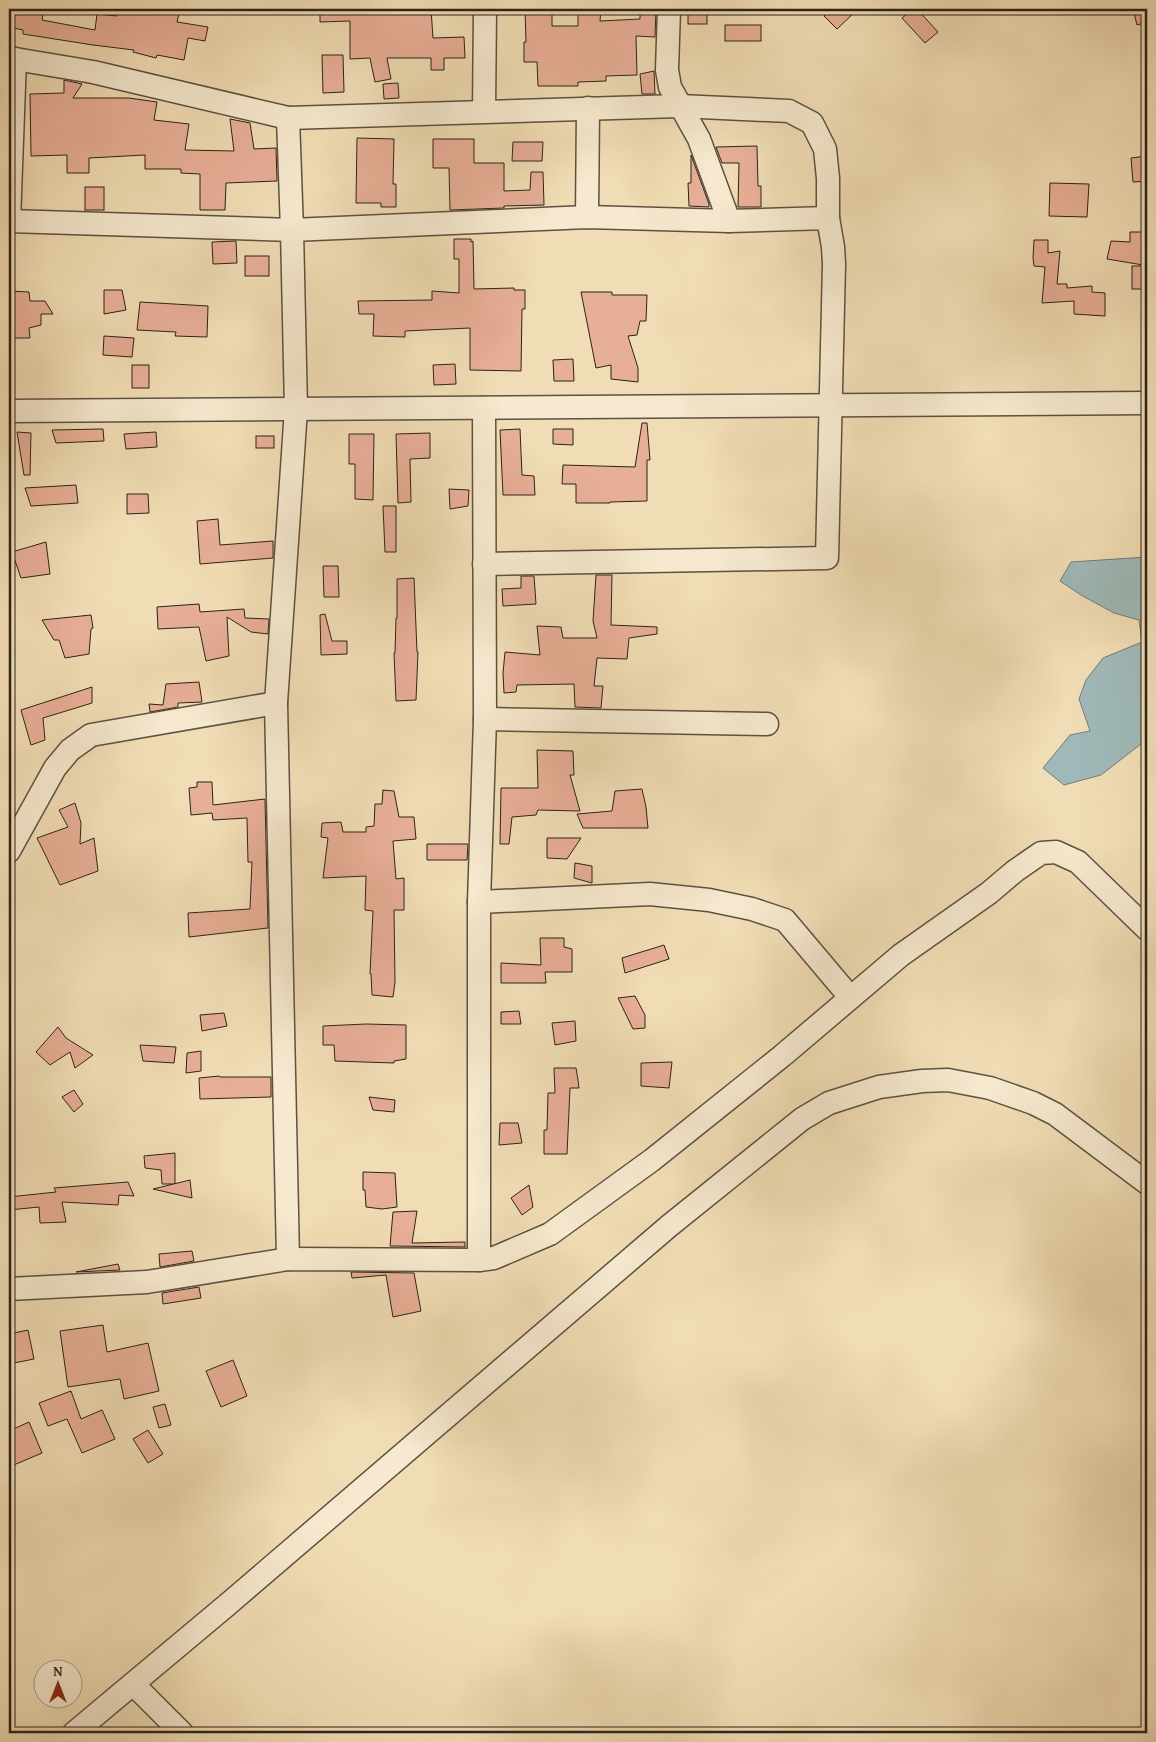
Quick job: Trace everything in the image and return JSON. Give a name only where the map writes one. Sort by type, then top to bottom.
[{"type":"street","points":[[484,111],[485,9]]},
{"type":"street","points":[[670,9],[667,70],[670,87],[699,139],[729,222]]},
{"type":"street","points":[[484,564],[827,558],[834,264],[828,218],[828,178],[825,149],[812,123],[788,111],[680,106],[288,118],[93,72],[12,59],[9,221],[292,230],[587,217],[729,222],[828,218]]},
{"type":"street","points":[[587,217],[588,108]]},
{"type":"street","points":[[288,118],[296,409],[276,703],[288,1259]]},
{"type":"street","points":[[9,411],[1147,403]]},
{"type":"street","points":[[479,1260],[479,902],[485,720],[484,408]]},
{"type":"street","points":[[9,851],[55,768],[70,750],[91,735],[276,703]]},
{"type":"street","points":[[485,720],[767,724]]},
{"type":"street","points":[[9,1289],[146,1282],[288,1259],[479,1260],[494,1258],[550,1234],[660,1154],[782,1056],[901,955],[989,893],[1015,871],[1041,853],[1056,852],[1078,862],[1147,929]]},
{"type":"street","points":[[479,902],[650,894],[709,900],[752,909],[784,920],[850,997]]},
{"type":"street","points":[[74,1733],[669,1226],[802,1119],[829,1104],[879,1087],[922,1081],[948,1080],[990,1088],[1033,1103],[1055,1114],[1147,1183]]},
{"type":"street","points":[[133,1684],[182,1733]]},
{"type":"water","points":[[1147,557],[1147,735],[1141,744],[1101,775],[1064,785],[1043,768],[1070,735],[1090,731],[1079,699],[1086,680],[1103,658],[1142,642],[1139,620],[1114,613],[1060,581],[1071,562]]},
{"type":"building","points":[[9,9],[44,9],[42,20],[95,30],[97,14],[117,16],[118,9],[180,9],[177,22],[208,27],[205,41],[188,38],[184,60],[157,55],[156,58],[133,52],[134,50],[23,34],[23,30],[9,27]]},
{"type":"building","points":[[320,9],[431,9],[433,38],[464,37],[465,58],[444,58],[444,70],[431,70],[431,58],[387,58],[391,79],[375,82],[370,58],[350,59],[350,21],[320,22]]},
{"type":"building","points":[[525,9],[552,9],[552,26],[578,26],[578,9],[601,9],[600,21],[640,19],[640,9],[656,9],[655,37],[636,36],[637,75],[606,76],[606,81],[578,82],[578,86],[538,86],[537,62],[524,62],[524,42],[526,42]]},
{"type":"building","points":[[688,9],[707,9],[707,24],[688,24]]},
{"type":"building","points":[[831,9],[858,9],[837,29],[824,16]]},
{"type":"building","points":[[913,9],[917,9],[938,32],[925,43],[902,18]]},
{"type":"building","points":[[1133,9],[1147,9],[1147,22],[1137,25]]},
{"type":"building","points":[[725,25],[761,25],[761,41],[725,41]]},
{"type":"building","points":[[322,55],[343,55],[344,92],[323,93]]},
{"type":"building","points":[[654,71],[655,94],[642,94],[640,74]]},
{"type":"building","points":[[64,80],[82,84],[73,98],[129,98],[157,102],[154,120],[189,124],[185,150],[234,151],[230,119],[250,123],[254,149],[276,148],[277,181],[226,183],[225,210],[200,210],[200,174],[181,173],[181,169],[145,169],[145,155],[89,158],[89,173],[67,173],[67,155],[31,156],[30,94],[64,93]]},
{"type":"building","points":[[398,83],[399,98],[384,99],[383,84]]},
{"type":"building","points":[[357,138],[394,139],[393,184],[396,184],[396,207],[381,207],[381,203],[356,203]]},
{"type":"building","points":[[433,139],[474,139],[474,163],[504,163],[504,191],[530,190],[531,172],[543,172],[544,205],[450,210],[449,168],[433,168]]},
{"type":"building","points":[[513,142],[543,142],[542,161],[512,161]]},
{"type":"building","points":[[757,146],[758,186],[761,186],[761,207],[738,207],[739,163],[722,163],[716,147]]},
{"type":"building","points":[[691,155],[709,207],[689,206],[688,183],[691,183]]},
{"type":"building","points":[[1147,156],[1147,181],[1133,182],[1131,158]]},
{"type":"building","points":[[1050,183],[1089,184],[1087,217],[1049,216]]},
{"type":"building","points":[[85,187],[104,187],[104,210],[85,210]]},
{"type":"building","points":[[1130,232],[1144,232],[1143,265],[1107,259],[1111,241],[1130,242]]},
{"type":"building","points":[[454,239],[471,239],[471,242],[473,241],[474,289],[514,288],[514,290],[525,290],[525,309],[522,309],[521,371],[470,370],[470,328],[405,331],[405,337],[373,336],[374,314],[359,314],[358,301],[432,300],[432,291],[459,293],[459,259],[454,259]]},
{"type":"building","points":[[1034,240],[1048,240],[1048,253],[1060,251],[1057,284],[1067,284],[1067,288],[1092,286],[1092,292],[1105,293],[1105,316],[1074,314],[1074,301],[1042,303],[1045,267],[1034,266]]},
{"type":"building","points":[[236,241],[237,263],[213,264],[212,242]]},
{"type":"building","points":[[245,256],[269,256],[269,276],[245,276]]},
{"type":"building","points":[[1132,266],[1147,266],[1147,289],[1132,289]]},
{"type":"building","points":[[104,290],[122,290],[126,310],[104,314]]},
{"type":"building","points":[[9,291],[29,292],[30,301],[45,301],[53,314],[41,314],[41,325],[29,328],[30,338],[9,338]]},
{"type":"building","points":[[581,292],[612,292],[612,295],[647,295],[646,321],[640,321],[637,335],[628,336],[638,368],[638,382],[611,379],[611,365],[596,368]]},
{"type":"building","points":[[140,302],[208,306],[207,337],[175,336],[176,332],[137,330]]},
{"type":"building","points":[[104,336],[134,338],[132,357],[103,355]]},
{"type":"building","points":[[573,359],[574,381],[554,381],[553,360]]},
{"type":"building","points":[[455,364],[456,384],[434,385],[433,365]]},
{"type":"building","points":[[132,365],[149,365],[149,388],[132,388]]},
{"type":"building","points":[[642,423],[647,423],[650,460],[647,460],[647,501],[576,503],[576,484],[562,484],[563,465],[635,467]]},
{"type":"building","points":[[103,429],[104,441],[56,443],[52,430]]},
{"type":"building","points":[[520,429],[522,475],[534,476],[535,495],[503,495],[500,430]]},
{"type":"building","points":[[553,429],[573,429],[573,445],[553,444]]},
{"type":"building","points":[[17,432],[31,433],[30,475],[24,475]]},
{"type":"building","points":[[156,432],[157,447],[126,449],[124,434]]},
{"type":"building","points":[[430,433],[430,458],[410,459],[411,502],[398,503],[396,434]]},
{"type":"building","points":[[349,434],[374,434],[373,500],[355,499],[355,464],[349,464]]},
{"type":"building","points":[[256,436],[274,436],[274,448],[256,448]]},
{"type":"building","points":[[76,485],[78,503],[31,506],[25,488]]},
{"type":"building","points":[[449,489],[469,490],[468,506],[450,509]]},
{"type":"building","points":[[127,494],[148,494],[149,513],[127,514]]},
{"type":"building","points":[[383,506],[396,506],[396,552],[385,552]]},
{"type":"building","points":[[218,519],[220,545],[273,541],[273,558],[200,564],[197,521]]},
{"type":"building","points":[[46,542],[50,574],[21,578],[12,552]]},
{"type":"building","points":[[323,566],[338,566],[339,597],[324,597]]},
{"type":"building","points":[[596,575],[612,575],[611,625],[657,627],[657,634],[629,638],[627,659],[597,658],[594,686],[603,686],[601,708],[575,707],[574,684],[517,685],[516,692],[504,693],[505,652],[540,655],[537,626],[561,627],[563,638],[597,638],[593,621]]},
{"type":"building","points":[[521,576],[534,576],[536,604],[503,606],[502,589],[521,588]]},
{"type":"building","points":[[414,578],[418,652],[416,700],[396,701],[394,653],[397,618],[397,579]]},
{"type":"building","points":[[199,604],[200,612],[244,609],[245,618],[269,619],[268,634],[251,632],[227,617],[229,656],[206,661],[199,627],[158,629],[157,607]]},
{"type":"building","points":[[325,614],[332,641],[347,641],[347,654],[321,655],[320,615]]},
{"type":"building","points":[[91,615],[93,628],[91,629],[89,654],[65,658],[59,640],[54,640],[42,620]]},
{"type":"building","points":[[199,682],[202,702],[178,703],[178,707],[150,712],[149,704],[163,705],[166,684]]},
{"type":"building","points":[[92,687],[92,703],[43,718],[45,740],[31,745],[21,710]]},
{"type":"building","points":[[537,750],[573,751],[574,775],[570,775],[580,811],[538,810],[536,815],[512,817],[509,844],[500,844],[501,788],[538,788]]},
{"type":"building","points":[[197,782],[212,782],[213,805],[265,799],[268,928],[189,937],[188,913],[250,909],[252,862],[248,862],[247,818],[213,820],[212,813],[191,815],[189,788],[197,787]]},
{"type":"building","points":[[642,789],[648,828],[583,828],[577,814],[612,811],[615,791]]},
{"type":"building","points":[[383,790],[394,791],[399,817],[414,817],[416,839],[393,841],[396,879],[404,878],[404,910],[394,910],[395,982],[393,997],[372,995],[370,974],[373,911],[365,910],[366,876],[323,878],[328,838],[321,837],[322,823],[341,822],[343,832],[366,832],[366,827],[374,826],[375,804],[382,804]]},
{"type":"building","points":[[75,803],[81,823],[80,844],[94,838],[98,871],[60,885],[37,838],[68,827],[59,810]]},
{"type":"building","points":[[547,838],[581,838],[567,859],[547,858]]},
{"type":"building","points":[[427,844],[468,844],[467,860],[427,860]]},
{"type":"building","points":[[575,863],[592,866],[592,883],[574,878]]},
{"type":"building","points":[[540,938],[564,938],[564,947],[572,949],[572,972],[545,972],[546,983],[501,983],[501,963],[541,965]]},
{"type":"building","points":[[664,945],[669,959],[625,973],[622,958]]},
{"type":"building","points":[[635,996],[645,1015],[645,1028],[633,1029],[618,998]]},
{"type":"building","points":[[519,1011],[521,1024],[501,1024],[501,1012]]},
{"type":"building","points":[[224,1013],[227,1026],[202,1031],[200,1015]]},
{"type":"building","points":[[575,1021],[576,1041],[555,1045],[552,1023]]},
{"type":"building","points":[[406,1025],[406,1059],[394,1061],[394,1063],[335,1061],[334,1045],[323,1045],[323,1026]]},
{"type":"building","points":[[58,1027],[66,1038],[93,1055],[75,1068],[70,1052],[50,1065],[36,1052]]},
{"type":"building","points":[[140,1045],[176,1047],[174,1063],[143,1061]]},
{"type":"building","points":[[201,1051],[201,1071],[186,1073],[187,1053]]},
{"type":"building","points":[[672,1062],[669,1088],[641,1086],[641,1063]]},
{"type":"building","points":[[554,1068],[576,1068],[578,1080],[579,1088],[570,1088],[567,1154],[544,1154],[544,1130],[547,1130],[548,1093],[555,1093]]},
{"type":"building","points":[[219,1076],[271,1077],[271,1097],[200,1099],[199,1078]]},
{"type":"building","points":[[74,1090],[83,1104],[74,1112],[62,1097]]},
{"type":"building","points":[[369,1097],[395,1100],[394,1112],[373,1110]]},
{"type":"building","points":[[500,1123],[518,1123],[522,1143],[499,1145]]},
{"type":"building","points":[[175,1153],[175,1184],[162,1184],[161,1170],[145,1168],[144,1156]]},
{"type":"building","points":[[363,1172],[395,1173],[397,1207],[382,1209],[366,1207],[365,1190],[363,1190]]},
{"type":"building","points":[[190,1180],[192,1198],[153,1189]]},
{"type":"building","points":[[128,1182],[134,1196],[119,1195],[118,1205],[62,1202],[66,1222],[40,1223],[39,1207],[9,1210],[9,1197],[56,1192],[54,1188]]},
{"type":"building","points":[[529,1185],[533,1207],[522,1215],[511,1198]]},
{"type":"building","points":[[417,1211],[412,1243],[465,1242],[465,1247],[390,1246],[393,1212]]},
{"type":"building","points":[[192,1251],[194,1261],[160,1267],[159,1254]]},
{"type":"building","points":[[118,1264],[120,1270],[76,1272]]},
{"type":"building","points":[[351,1272],[414,1273],[421,1311],[393,1317],[386,1275],[352,1278]]},
{"type":"building","points":[[199,1287],[201,1298],[163,1304],[162,1293]]},
{"type":"building","points":[[103,1325],[107,1352],[148,1343],[159,1391],[124,1399],[120,1379],[68,1387],[60,1331]]},
{"type":"building","points":[[28,1330],[34,1359],[9,1364],[9,1334]]},
{"type":"building","points":[[233,1360],[247,1396],[221,1407],[206,1371]]},
{"type":"building","points":[[71,1391],[81,1419],[102,1410],[115,1439],[82,1453],[67,1419],[48,1426],[39,1403]]},
{"type":"building","points":[[165,1404],[171,1425],[159,1428],[153,1407]]},
{"type":"building","points":[[29,1422],[42,1453],[9,1467],[9,1431]]},
{"type":"building","points":[[148,1430],[163,1454],[148,1463],[133,1439]]}]
